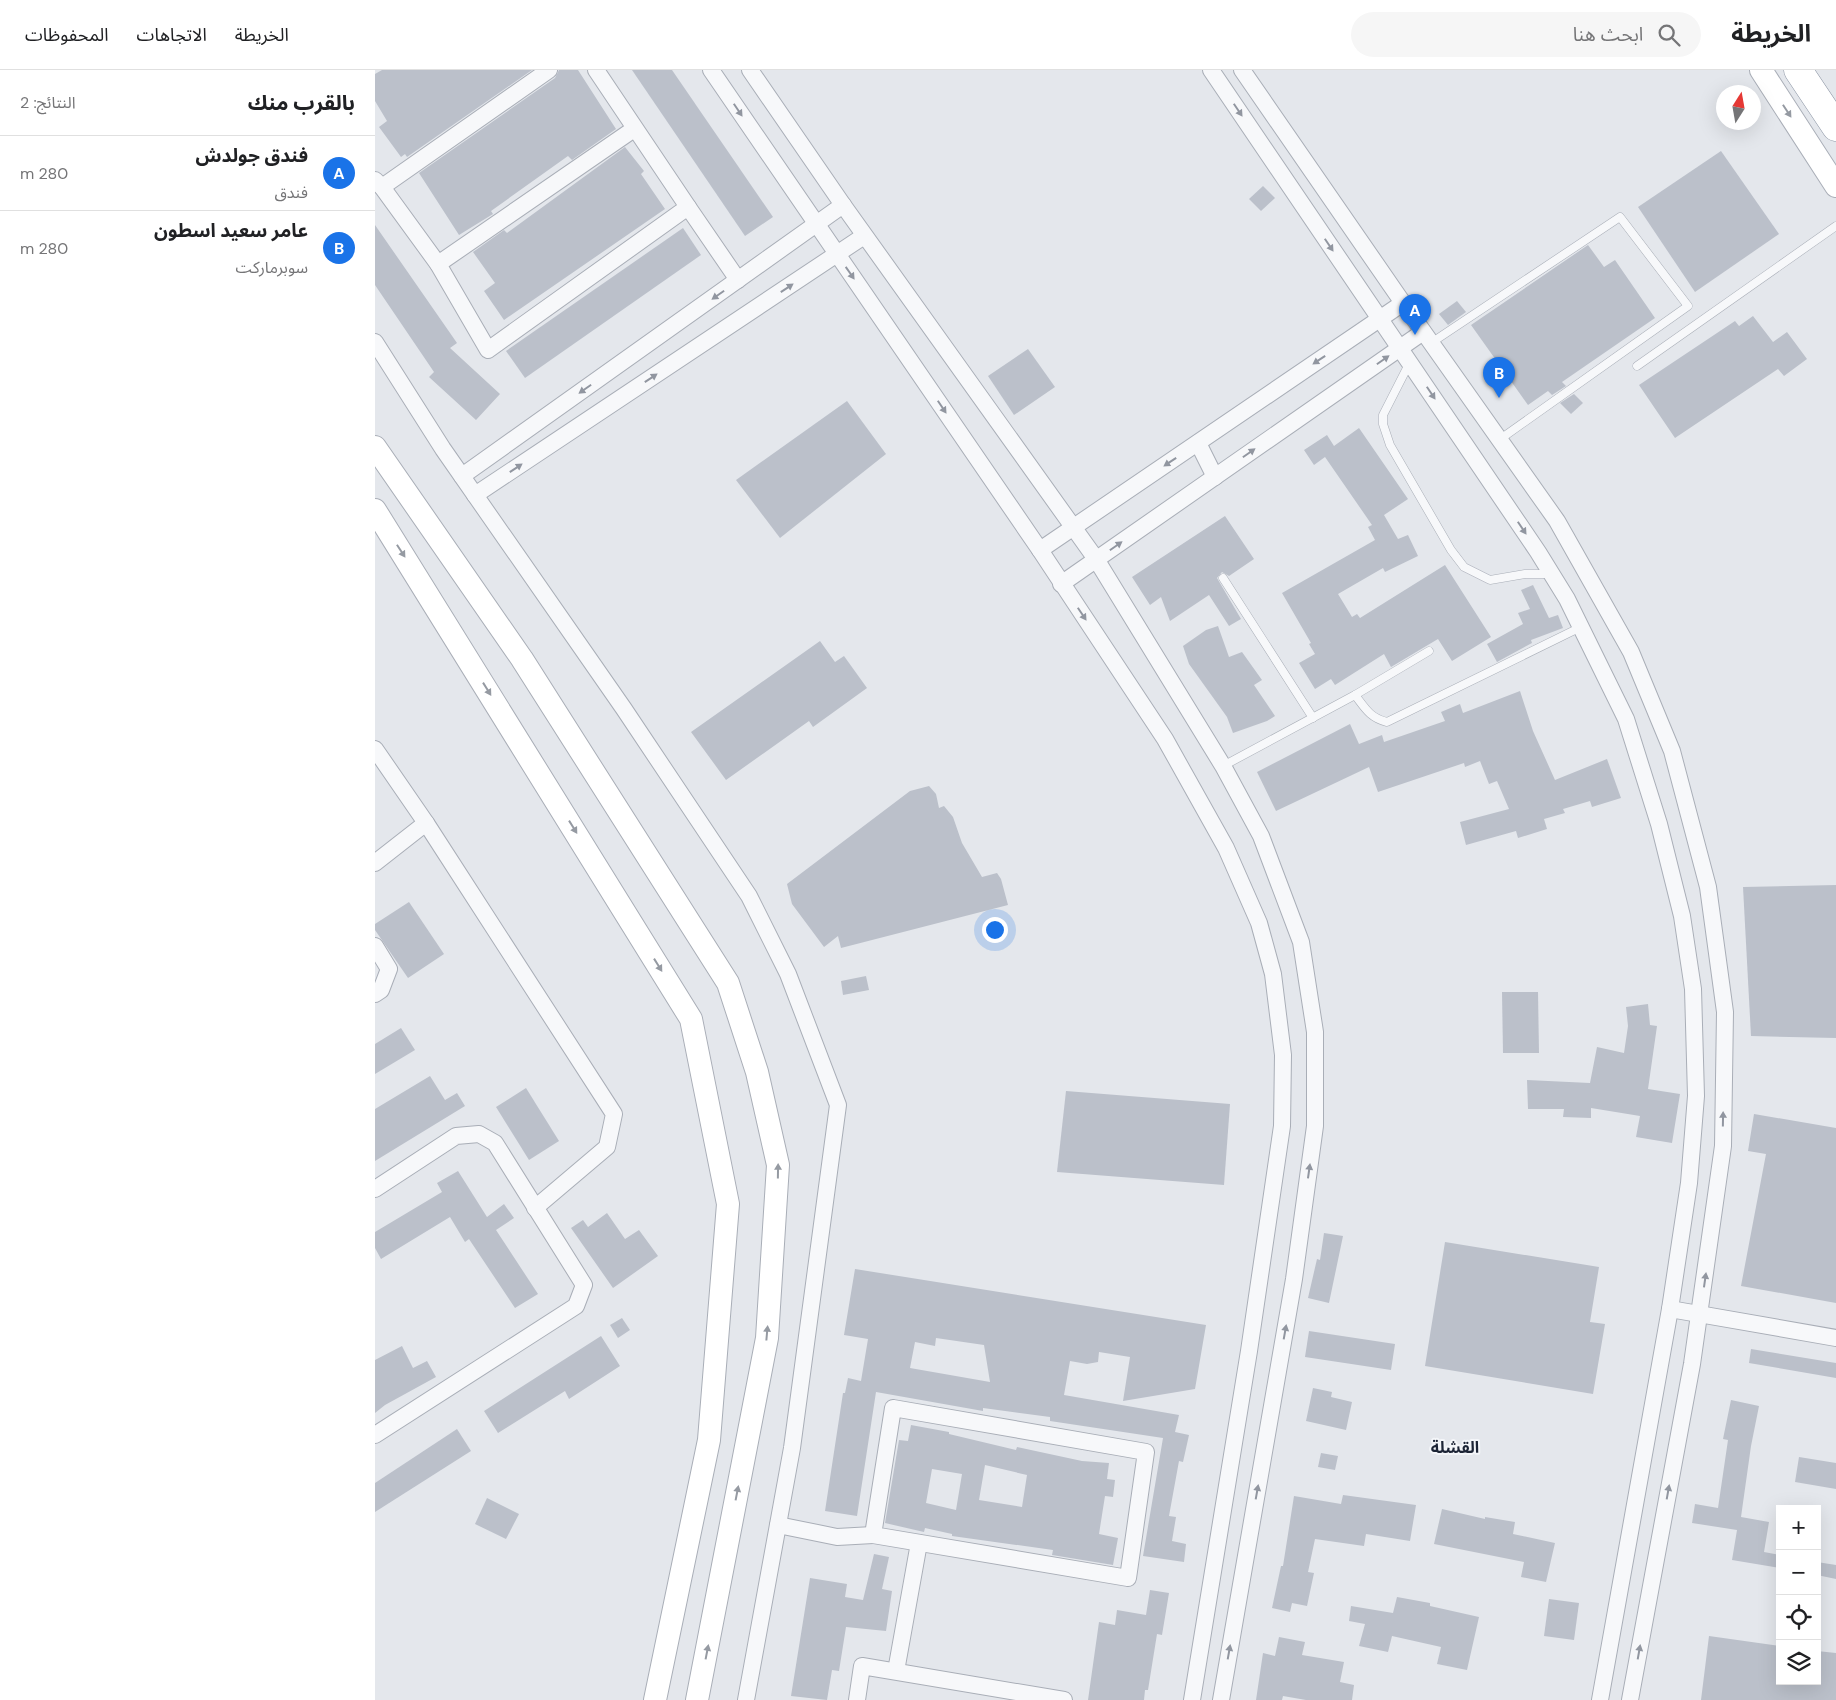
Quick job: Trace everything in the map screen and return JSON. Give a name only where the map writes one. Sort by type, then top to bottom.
[{"type":"highway","points":[[1798,70],[1836,127]]},
{"type":"street","points":[[549,70],[378,184],[438,264],[488,350],[689,208]]},
{"type":"street","points":[[596,70],[634,129],[738,280]]},
{"type":"street","points":[[711,70],[1040,550],[1165,739],[1226,848],[1259,923],[1273,974],[1283,1055],[1282,1126],[1271,1207],[1192,1700]]},
{"type":"street","points":[[750,70],[864,236],[1097,559],[1223,766],[1261,836],[1301,942],[1315,1032],[1315,1126],[1294,1278],[1221,1700]]},
{"type":"street","points":[[1211,70],[1552,574],[1581,627],[1626,719],[1659,824],[1682,916],[1693,989],[1696,1096],[1689,1183],[1670,1309],[1600,1700]]},
{"type":"street","points":[[1242,70],[1403,304],[1557,521],[1631,652],[1672,751],[1708,887],[1725,1012],[1723,1146],[1700,1315],[1630,1700]]},
{"type":"street","points":[[1761,70],[1836,186]]},
{"type":"street","points":[[438,264],[634,129]]},
{"type":"street","points":[[462,476],[843,206]]},
{"type":"street","points":[[475,496],[864,236]]},
{"type":"street","points":[[1040,550],[1403,304]]},
{"type":"street","points":[[1061,584],[1400,348],[1427,338]]},
{"type":"street","points":[[375,342],[475,496],[623,709],[749,896],[788,974],[838,1105],[792,1448],[746,1700]]},
{"type":"street","points":[[1198,443],[1215,477]]},
{"type":"street","points":[[375,447],[521,660],[727,983],[757,1072],[779,1165],[767,1338],[697,1700]]},
{"type":"street","points":[[375,510],[691,1019],[728,1204],[709,1440],[655,1700]]},
{"type":"street","points":[[375,749],[426,823],[614,1114],[607,1147],[535,1208]]},
{"type":"street","points":[[375,863],[426,823]]},
{"type":"street","points":[[375,946],[389,969],[381,990],[375,994]]},
{"type":"street","points":[[375,1189],[456,1136],[479,1134],[495,1143],[584,1285],[576,1306],[375,1435]]},
{"type":"street","points":[[1670,1309],[1836,1338]]},
{"type":"street","points":[[778,1525],[837,1537],[873,1534],[1128,1578],[1146,1452],[893,1408],[873,1534]]},
{"type":"street","points":[[896,1671],[919,1543]]},
{"type":"street","points":[[857,1700],[863,1666],[1064,1700]]},
{"type":"lane","points":[[1427,338],[1620,217],[1688,306],[1499,440]]},
{"type":"lane","points":[[1637,366],[1836,226]]},
{"type":"lane","points":[[1410,362],[1383,415],[1383,424],[1390,444],[1451,550],[1464,567],[1490,580],[1525,574],[1552,574]]},
{"type":"lane","points":[[1223,578],[1313,718]]},
{"type":"lane","points":[[1355,695],[1369,714],[1377,720],[1387,722],[1581,627]]},
{"type":"lane","points":[[1223,766],[1355,695],[1429,652]]},
{"type":"building","points":[[382,70],[532,70],[407,157],[405,154],[401,157],[379,127],[387,121],[375,101],[375,74]]},
{"type":"building","points":[[559,70],[578,70],[616,129],[572,160],[568,156],[491,211],[493,214],[459,235],[419,173],[555,78]]},
{"type":"building","points":[[632,70],[672,70],[773,217],[745,236]]},
{"type":"building","points":[[625,147],[644,171],[641,174],[665,209],[504,320],[484,291],[495,283],[473,252],[504,230],[507,233]]},
{"type":"building","points":[[1721,151],[1779,234],[1695,292],[1638,207]]},
{"type":"building","points":[[1263,186],[1275,198],[1261,211],[1249,199]]},
{"type":"building","points":[[375,225],[457,343],[450,348],[500,394],[476,420],[429,377],[434,372],[375,285]]},
{"type":"building","points":[[683,228],[701,255],[525,378],[506,351]]},
{"type":"building","points":[[1588,245],[1604,267],[1615,260],[1655,318],[1562,382],[1566,386],[1552,395],[1548,391],[1528,405],[1471,325]]},
{"type":"building","points":[[1457,301],[1466,312],[1448,325],[1439,314]]},
{"type":"building","points":[[1753,316],[1773,342],[1787,332],[1807,359],[1784,376],[1778,369],[1675,438],[1639,385],[1735,321],[1739,326]]},
{"type":"building","points":[[1028,349],[1055,387],[1014,415],[988,376]]},
{"type":"building","points":[[1574,394],[1583,403],[1571,414],[1560,403]]},
{"type":"building","points":[[847,401],[886,454],[780,538],[736,480]]},
{"type":"building","points":[[1359,428],[1408,499],[1384,515],[1398,539],[1408,535],[1418,556],[1385,572],[1383,568],[1338,594],[1352,617],[1357,614],[1360,618],[1445,565],[1491,637],[1452,661],[1438,639],[1391,667],[1384,654],[1335,685],[1331,679],[1315,689],[1299,663],[1315,654],[1309,644],[1311,643],[1282,593],[1375,540],[1368,527],[1372,525],[1325,457],[1314,465],[1304,450],[1327,435],[1334,446]]},
{"type":"building","points":[[1225,516],[1254,559],[1229,576],[1222,572],[1217,578],[1241,619],[1229,626],[1209,595],[1170,621],[1161,597],[1150,605],[1132,577]]},
{"type":"building","points":[[1533,585],[1549,618],[1558,615],[1563,628],[1531,640],[1532,643],[1497,662],[1487,644],[1523,624],[1518,613],[1530,609],[1521,590]]},
{"type":"building","points":[[1218,626],[1229,657],[1242,652],[1262,680],[1254,685],[1275,716],[1267,721],[1233,733],[1227,717],[1189,664],[1183,646],[1206,630]]},
{"type":"building","points":[[820,641],[835,662],[844,656],[867,688],[813,727],[809,721],[726,780],[691,732]]},
{"type":"building","points":[[1520,691],[1533,731],[1555,780],[1607,759],[1621,798],[1592,807],[1590,801],[1563,809],[1565,813],[1544,819],[1547,829],[1518,838],[1516,831],[1466,845],[1460,822],[1509,809],[1497,781],[1489,784],[1480,761],[1465,767],[1464,763],[1378,792],[1369,767],[1276,811],[1257,772],[1350,724],[1359,744],[1382,735],[1384,742],[1445,721],[1441,712],[1460,704],[1463,713]]},
{"type":"building","points":[[929,786],[936,794],[939,808],[944,806],[953,817],[962,843],[982,877],[997,873],[1001,879],[1008,905],[841,948],[838,936],[824,947],[792,904],[787,884],[910,791]]},
{"type":"building","points":[[1836,885],[1836,1038],[1751,1036],[1743,887]]},
{"type":"building","points":[[409,902],[444,954],[408,978],[375,930],[375,924]]},
{"type":"building","points":[[866,976],[869,990],[843,995],[841,981]]},
{"type":"building","points":[[1502,992],[1538,992],[1539,1053],[1503,1053]]},
{"type":"building","points":[[1648,1004],[1650,1025],[1657,1026],[1648,1089],[1680,1094],[1672,1143],[1636,1137],[1640,1116],[1591,1108],[1591,1118],[1563,1117],[1564,1109],[1528,1109],[1527,1080],[1590,1083],[1597,1047],[1624,1053],[1628,1026],[1626,1007]]},
{"type":"building","points":[[401,1028],[415,1050],[375,1074],[375,1044]]},
{"type":"building","points":[[430,1076],[445,1100],[457,1093],[465,1106],[375,1161],[375,1109]]},
{"type":"building","points":[[526,1088],[559,1141],[529,1160],[496,1107]]},
{"type":"building","points":[[1066,1091],[1230,1104],[1224,1185],[1057,1172]]},
{"type":"building","points":[[1754,1114],[1836,1128],[1836,1303],[1741,1286],[1766,1154],[1748,1151]]},
{"type":"building","points":[[458,1171],[487,1217],[504,1204],[514,1218],[496,1230],[538,1294],[515,1308],[469,1239],[465,1242],[450,1217],[381,1259],[375,1248],[375,1232],[442,1192],[437,1183]]},
{"type":"building","points":[[607,1213],[625,1239],[639,1230],[658,1256],[613,1288],[571,1228],[583,1220],[588,1227]]},
{"type":"building","points":[[1324,1233],[1343,1236],[1329,1303],[1308,1298],[1317,1259],[1320,1260]]},
{"type":"building","points":[[1445,1242],[1599,1267],[1590,1322],[1605,1324],[1593,1394],[1425,1366]]},
{"type":"building","points":[[855,1269],[1206,1325],[1195,1389],[1123,1401],[1130,1357],[1099,1352],[1098,1362],[1087,1364],[1070,1361],[1064,1395],[1179,1415],[1175,1432],[1189,1435],[1183,1462],[1179,1461],[1169,1516],[1176,1517],[1172,1541],[1186,1544],[1184,1562],[1143,1556],[1163,1438],[1050,1421],[1050,1417],[983,1408],[983,1411],[876,1392],[857,1516],[825,1511],[843,1393],[845,1393],[848,1378],[861,1381],[868,1339],[844,1335]],"holes":[[[936,1338],[984,1345],[990,1382],[910,1368],[915,1342],[935,1346]]]},
{"type":"building","points":[[622,1318],[630,1330],[618,1338],[610,1325]]},
{"type":"building","points":[[1309,1331],[1395,1344],[1391,1370],[1305,1357]]},
{"type":"building","points":[[601,1336],[620,1366],[569,1399],[565,1391],[498,1433],[484,1411]]},
{"type":"building","points":[[402,1346],[413,1368],[427,1361],[436,1377],[385,1405],[375,1413],[375,1360]]},
{"type":"building","points":[[1751,1349],[1836,1363],[1836,1378],[1749,1363]]},
{"type":"building","points":[[1313,1388],[1332,1392],[1331,1397],[1352,1402],[1346,1430],[1306,1421]]},
{"type":"building","points":[[1731,1400],[1759,1406],[1741,1517],[1769,1522],[1764,1552],[1776,1554],[1776,1567],[1732,1560],[1737,1530],[1692,1523],[1695,1504],[1718,1508],[1728,1440],[1723,1439]]},
{"type":"building","points":[[911,1425],[949,1432],[949,1434],[1016,1450],[1017,1447],[1082,1461],[1109,1463],[1107,1479],[1115,1480],[1113,1497],[1105,1496],[1099,1534],[1118,1538],[1113,1565],[1052,1555],[1053,1550],[952,1536],[952,1534],[925,1528],[924,1532],[885,1523],[899,1440],[908,1441]],"holes":[[[985,1465],[1027,1475],[1022,1507],[979,1500]],[[932,1469],[962,1474],[956,1510],[926,1503]]]},
{"type":"building","points":[[457,1429],[471,1451],[375,1512],[375,1483]]},
{"type":"building","points":[[1321,1453],[1338,1456],[1335,1470],[1318,1467]]},
{"type":"building","points":[[1799,1457],[1836,1463],[1836,1489],[1795,1482]]},
{"type":"building","points":[[1343,1495],[1416,1505],[1410,1541],[1366,1534],[1364,1546],[1315,1539],[1308,1572],[1314,1573],[1307,1606],[1292,1603],[1290,1612],[1272,1608],[1281,1566],[1283,1566],[1294,1496],[1341,1504]]},
{"type":"building","points":[[487,1498],[519,1514],[506,1539],[475,1524]]},
{"type":"building","points":[[1442,1509],[1485,1519],[1485,1517],[1515,1522],[1513,1534],[1555,1543],[1546,1582],[1521,1577],[1524,1562],[1434,1544]]},
{"type":"building","points":[[874,1554],[889,1557],[882,1589],[892,1591],[886,1631],[846,1627],[839,1671],[832,1670],[827,1700],[791,1696],[810,1578],[847,1584],[845,1597],[863,1600]]},
{"type":"building","points":[[1821,1563],[1836,1565],[1836,1579],[1821,1576]]},
{"type":"building","points":[[1150,1590],[1169,1593],[1162,1635],[1157,1634],[1148,1690],[1145,1690],[1144,1700],[1088,1700],[1099,1622],[1115,1625],[1117,1610],[1146,1615]]},
{"type":"building","points":[[1397,1597],[1430,1603],[1430,1606],[1479,1617],[1467,1670],[1437,1664],[1441,1647],[1392,1636],[1388,1652],[1359,1646],[1365,1624],[1349,1621],[1351,1606],[1393,1613]]},
{"type":"building","points":[[1549,1599],[1579,1603],[1574,1640],[1544,1636]]},
{"type":"building","points":[[1709,1636],[1776,1645],[1776,1685],[1821,1685],[1821,1651],[1836,1653],[1836,1700],[1701,1700]]},
{"type":"building","points":[[1279,1637],[1305,1642],[1302,1655],[1344,1662],[1340,1682],[1354,1685],[1352,1700],[1306,1700],[1283,1696],[1282,1700],[1256,1700],[1263,1653],[1275,1656]]},
{"type":"place","name":"فندق جولدش","points":[[1415,335]]},
{"type":"place","name":"عامر سعيد اسطون","points":[[1499,398]]},
{"type":"district","name":"القشلة","points":[[1455,1447]]}]
